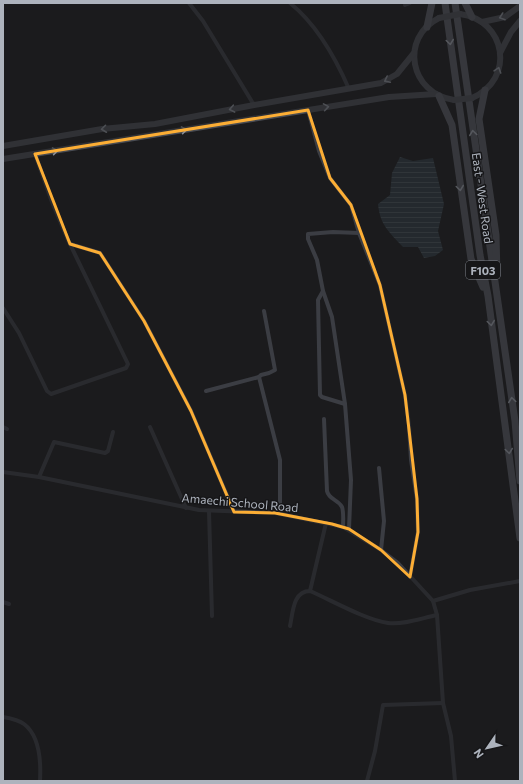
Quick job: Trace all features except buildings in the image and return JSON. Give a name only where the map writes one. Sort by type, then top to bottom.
[{"type":"main road","points":[[427,27],[432,3]]},
{"type":"main road","name":"East - West Road","points":[[444,3],[480,255],[488,296],[520,538]]},
{"type":"main road","name":"East - West Road","points":[[455,3],[489,252],[517,419],[520,481]]},
{"type":"main road","points":[[465,3],[472,16]]},
{"type":"main road","points":[[482,22],[505,17],[520,6]]},
{"type":"main road","points":[[3,146],[102,129],[155,124],[381,83],[390,79],[402,69],[414,53],[418,39],[427,27],[439,18],[460,14],[472,16],[482,22],[494,36],[500,53],[500,65],[496,75],[485,90],[472,98],[454,100],[438,95],[413,94],[3,159]]},
{"type":"main road","points":[[500,53],[511,32],[520,21]]},
{"type":"main road","points":[[414,53],[415,64],[420,79],[427,88],[438,95],[452,125],[471,259],[488,296]]},
{"type":"main road","points":[[485,90],[480,119],[498,252],[496,290]]},
{"type":"street","points":[[189,3],[203,21],[254,105]]},
{"type":"street","points":[[290,3],[314,30],[342,73],[349,89]]},
{"type":"street","points":[[405,5],[410,3]]},
{"type":"street","points":[[308,110],[319,151],[330,178],[352,205],[359,233],[380,285],[405,395],[411,460],[417,499],[418,532],[410,577]]},
{"type":"street","points":[[3,308],[19,333],[47,391],[51,394],[126,368],[128,364],[70,244],[52,202],[35,154]]},
{"type":"street","points":[[349,529],[351,480],[345,404],[332,317],[323,291],[317,260],[308,239],[308,234],[333,232],[359,233]]},
{"type":"street","points":[[70,244],[100,254],[144,321],[191,411],[234,512]]},
{"type":"street","points":[[323,291],[318,300],[319,391],[322,397],[345,404]]},
{"type":"street","points":[[206,391],[259,377],[275,370],[264,311]]},
{"type":"street","points":[[259,377],[280,460],[280,514]]},
{"type":"street","points":[[324,419],[327,491],[329,497],[339,502],[342,506],[342,527]]},
{"type":"street","points":[[150,427],[186,508]]},
{"type":"street","points":[[39,477],[54,442],[105,453],[108,452],[113,432]]},
{"type":"street","points":[[379,468],[384,521],[382,550]]},
{"type":"street","name":"Amaechi School Road","points":[[3,472],[39,477],[186,508],[209,511],[280,514],[349,529],[398,562],[433,601]]},
{"type":"street","points":[[209,511],[212,616]]},
{"type":"street","points":[[310,591],[326,523]]},
{"type":"street","points":[[455,781],[451,736],[443,703],[437,615],[433,601],[470,590],[520,581]]},
{"type":"street","points":[[290,626],[298,594],[304,591],[310,591],[373,619],[388,623],[400,623],[437,615]]},
{"type":"street","points":[[3,602],[9,604]]},
{"type":"street","points":[[367,781],[383,705],[443,703]]},
{"type":"street","points":[[3,717],[24,724],[32,734],[37,746],[40,781]]},
{"type":"highlighted area","points":[[308,110],[330,178],[351,205],[380,285],[405,395],[417,499],[418,532],[410,577],[381,550],[349,529],[332,524],[275,513],[234,512],[191,411],[144,321],[100,253],[70,244],[35,154]]},
{"type":"shaded area","points":[[400,157],[413,161],[433,158],[444,204],[438,231],[443,250],[435,256],[424,258],[418,247],[403,247],[393,237],[383,223],[378,204],[390,195],[392,173]]}]
